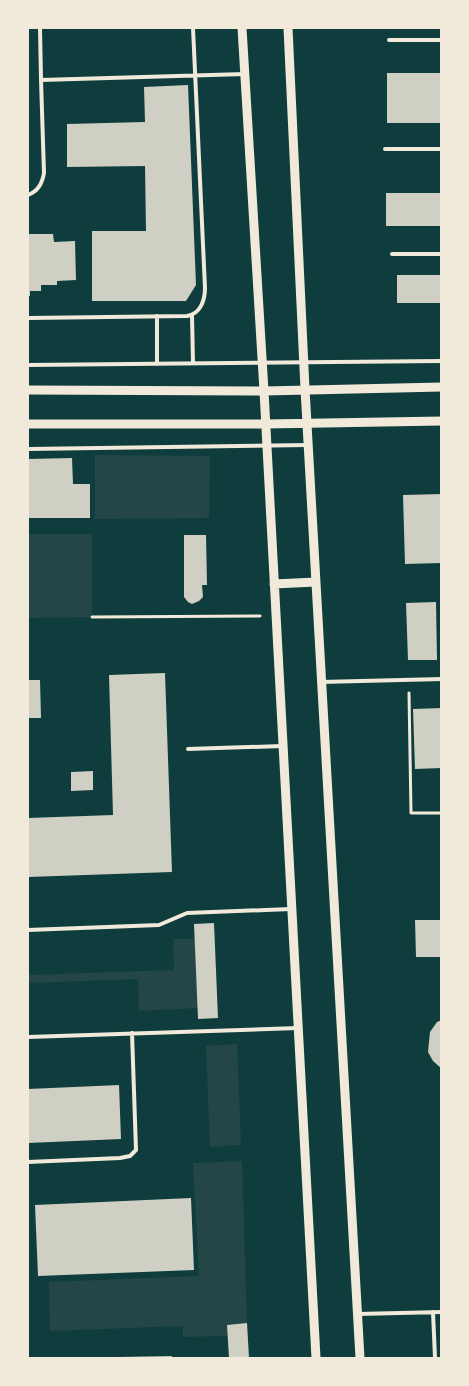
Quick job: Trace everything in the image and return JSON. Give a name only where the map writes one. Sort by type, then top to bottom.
[{"type":"street","points":[[242,28],[266,424],[316,1358]]},
{"type":"street","points":[[288,28],[306,423],[360,1358]]},
{"type":"street","points":[[28,390],[264,390],[442,387]]},
{"type":"street","points":[[28,424],[266,424],[442,421]]},
{"type":"street","points":[[274,584],[316,582]]},
{"type":"lane","points":[[28,195],[34,193],[42,184],[44,173],[40,28]]},
{"type":"lane","points":[[28,318],[192,315],[201,307],[205,296],[193,28]]},
{"type":"lane","points":[[389,40],[442,40]]},
{"type":"lane","points":[[41,80],[245,74]]},
{"type":"lane","points":[[385,149],[442,148]]},
{"type":"lane","points":[[392,254],[442,254]]},
{"type":"lane","points":[[192,315],[193,363]]},
{"type":"lane","points":[[157,316],[157,364]]},
{"type":"lane","points":[[28,365],[442,361]]},
{"type":"lane","points":[[28,449],[308,445]]},
{"type":"lane","points":[[321,682],[442,679]]},
{"type":"lane","points":[[188,749],[282,746]]},
{"type":"lane","points":[[28,930],[158,925],[187,913],[291,909]]},
{"type":"lane","points":[[28,1037],[298,1028]]},
{"type":"lane","points":[[28,1162],[120,1158],[130,1156],[136,1150],[132,1033]]},
{"type":"lane","points":[[433,1312],[435,1358]]},
{"type":"lane","points":[[357,1314],[442,1312]]},
{"type":"path","points":[[92,618],[276,616]]},
{"type":"path","points":[[409,680],[411,813],[442,813]]},
{"type":"shaded area","points":[[95,455],[210,456],[209,518],[95,519]]},
{"type":"shaded area","points":[[28,534],[92,534],[92,617],[28,618]]},
{"type":"shaded area","points":[[173,939],[195,939],[198,1008],[139,1011],[138,979],[28,983],[28,975],[174,970]]},
{"type":"shaded area","points":[[237,1044],[241,1145],[210,1147],[206,1046]]},
{"type":"shaded area","points":[[242,1161],[247,1323],[228,1325],[228,1336],[183,1337],[183,1326],[50,1331],[49,1282],[199,1276],[193,1163]]},
{"type":"building","points":[[387,73],[442,73],[442,123],[387,123]]},
{"type":"building","points":[[188,85],[196,285],[186,301],[92,301],[92,231],[146,231],[145,166],[67,167],[67,124],[145,122],[144,87]]},
{"type":"building","points":[[386,193],[442,193],[442,226],[386,226]]},
{"type":"building","points":[[28,234],[53,234],[54,242],[75,241],[76,280],[57,281],[57,285],[41,285],[41,291],[30,291],[30,296],[28,296]]},
{"type":"building","points":[[397,275],[442,275],[442,303],[397,303]]},
{"type":"building","points":[[72,458],[73,484],[90,484],[90,518],[28,518],[28,459]]},
{"type":"building","points":[[442,494],[442,563],[405,564],[403,495]]},
{"type":"building","points":[[184,535],[206,535],[207,585],[202,585],[203,597],[192,604],[184,597]]},
{"type":"building","points":[[436,602],[437,660],[408,660],[406,603]]},
{"type":"building","points":[[165,673],[172,872],[28,877],[28,818],[113,815],[109,675]]},
{"type":"building","points":[[28,680],[40,680],[41,718],[28,718]]},
{"type":"building","points":[[442,708],[442,768],[415,769],[413,709]]},
{"type":"building","points":[[93,771],[93,790],[71,791],[71,772]]},
{"type":"building","points":[[415,920],[442,920],[442,957],[416,957]]},
{"type":"building","points":[[214,923],[218,1018],[198,1019],[194,924]]},
{"type":"building","points":[[442,1020],[442,1069],[433,1061],[428,1052],[430,1032],[437,1022]]},
{"type":"building","points":[[119,1085],[121,1139],[28,1143],[28,1089]]},
{"type":"building","points":[[191,1198],[194,1270],[38,1276],[35,1205]]},
{"type":"building","points":[[247,1323],[249,1358],[229,1358],[227,1325]]},
{"type":"building","points":[[172,1356],[172,1358],[117,1358],[117,1357]]}]
